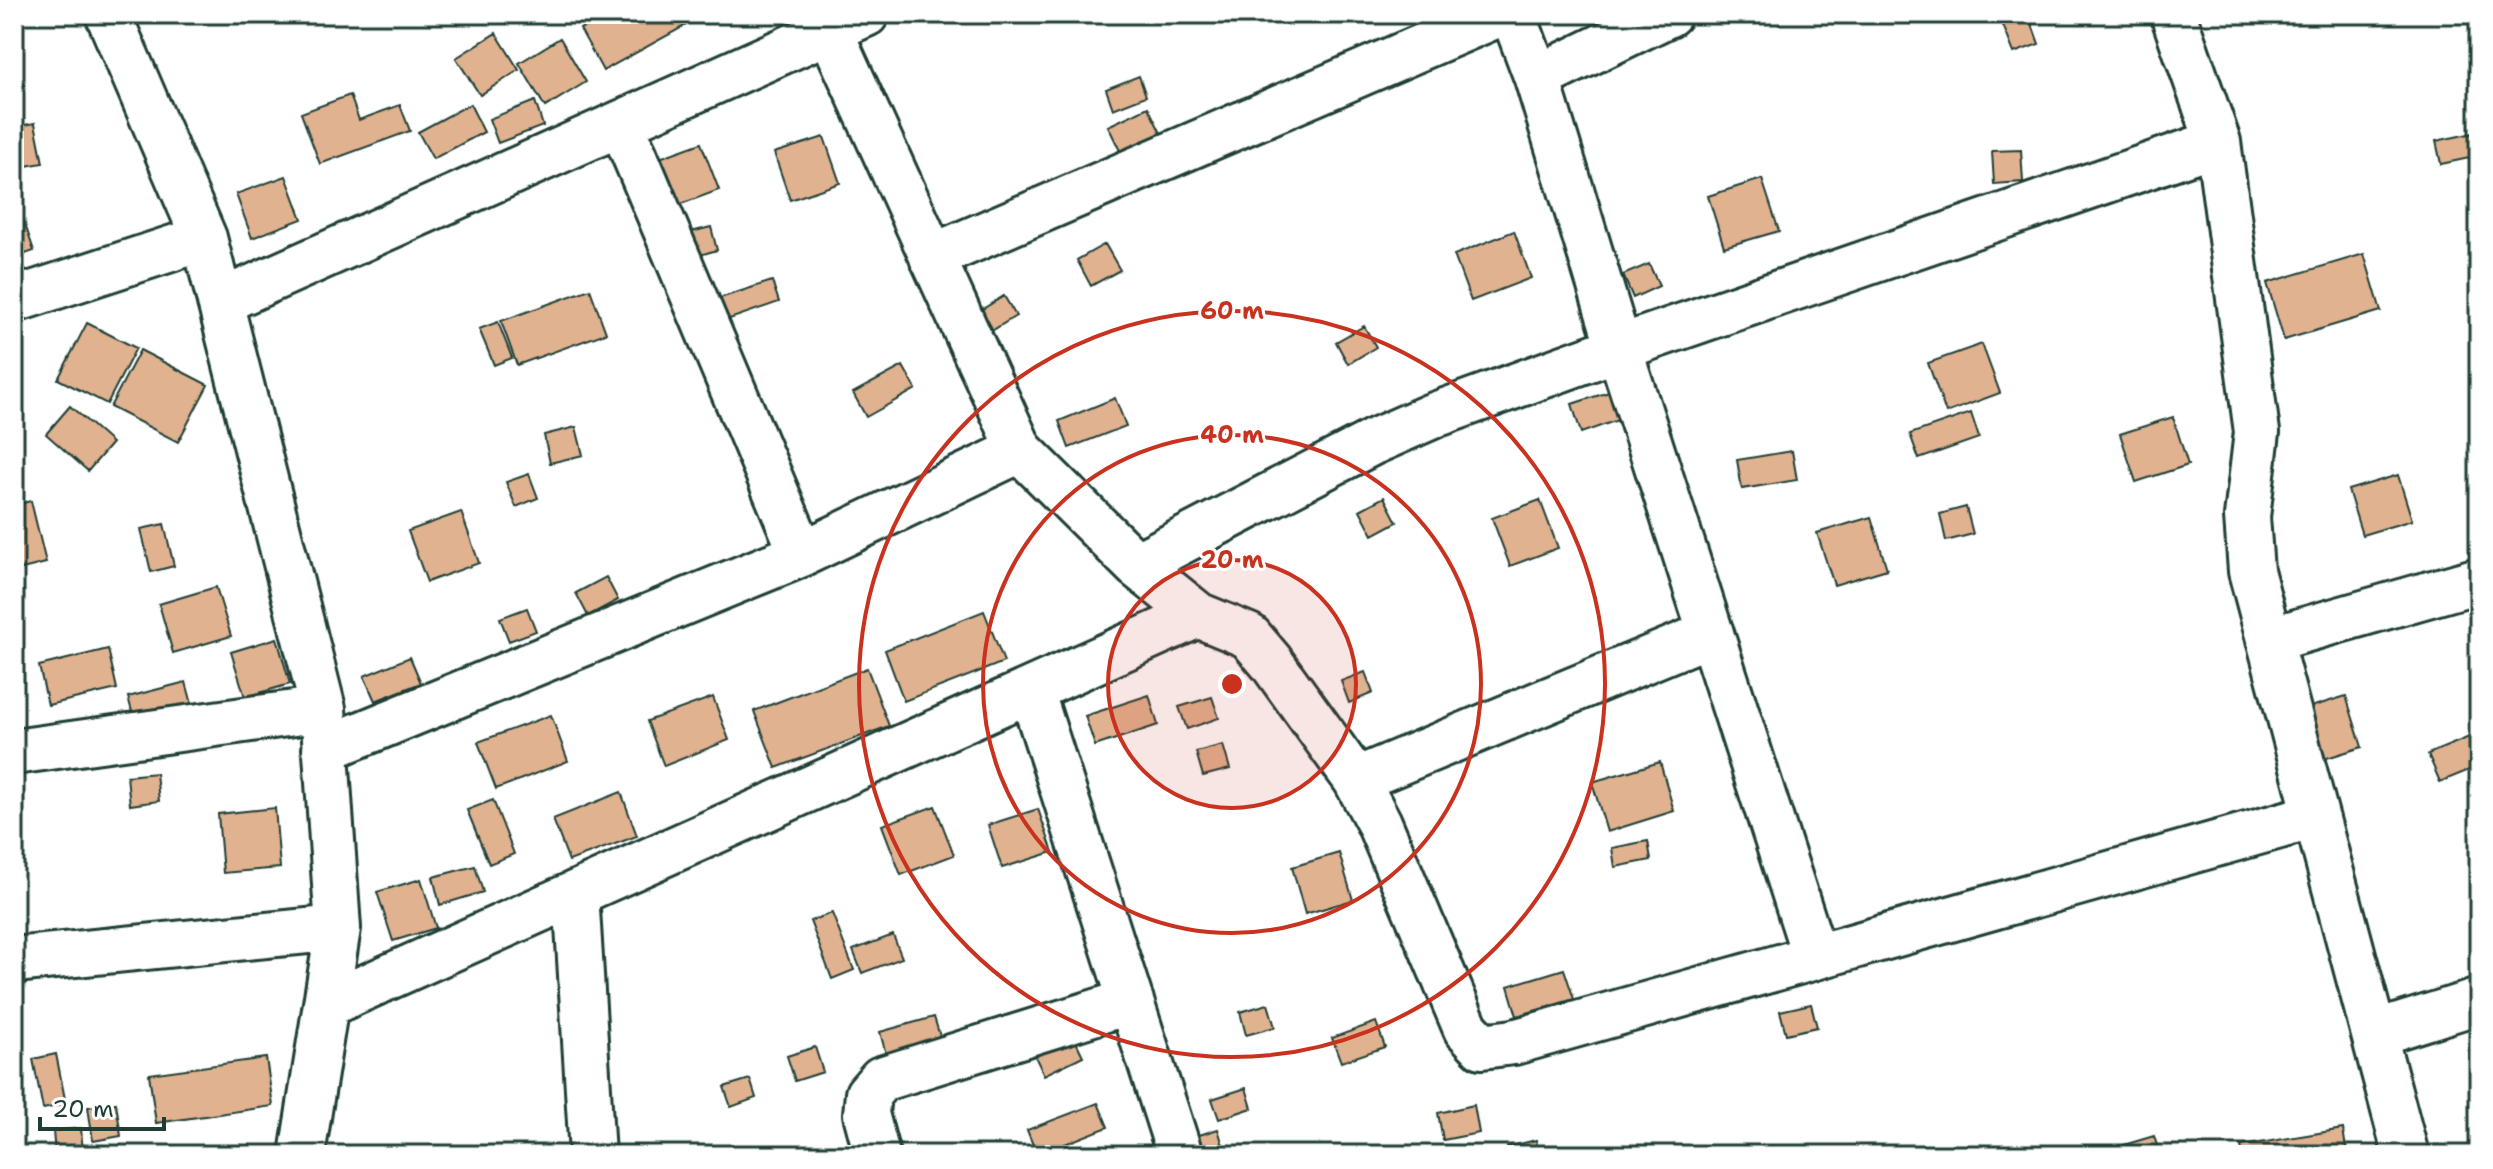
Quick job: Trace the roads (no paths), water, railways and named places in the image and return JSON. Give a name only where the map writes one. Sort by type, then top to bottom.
[{"type":"street","points":[[108,14],[204,238],[324,729],[338,928],[302,1155]]},
{"type":"street","points":[[932,257],[1499,14]]},
{"type":"street","points":[[1513,14],[1537,78],[1619,348],[1815,957]]},
{"type":"street","points":[[1537,78],[1669,14]]},
{"type":"street","points":[[2173,14],[2218,142],[2257,432],[2247,517],[2251,571],[2406,1155]]},
{"type":"street","points":[[220,302],[621,123],[819,26],[932,257],[1020,450],[1136,565],[1198,615],[1249,636],[1271,662],[1356,780],[1379,823],[1466,1029],[1482,1046],[1514,1042],[2315,816]]},
{"type":"street","points":[[621,123],[802,554]]},
{"type":"street","points":[[1136,565],[1432,416],[1619,348],[2218,142]]},
{"type":"street","points":[[14,300],[204,238]]},
{"type":"street","points":[[14,752],[324,729],[802,554],[1020,450]]},
{"type":"street","points":[[2269,640],[2479,580]]},
{"type":"street","points":[[326,1005],[1198,615]]},
{"type":"street","points":[[1356,780],[1711,633]]},
{"type":"street","points":[[1031,690],[1180,1155]]},
{"type":"street","points":[[576,893],[592,1155]]},
{"type":"street","points":[[14,960],[338,928]]},
{"type":"street","points":[[877,1155],[866,1114],[868,1094],[881,1079],[1131,1001]]},
{"type":"street","points":[[2374,1034],[2479,1001]]}]
